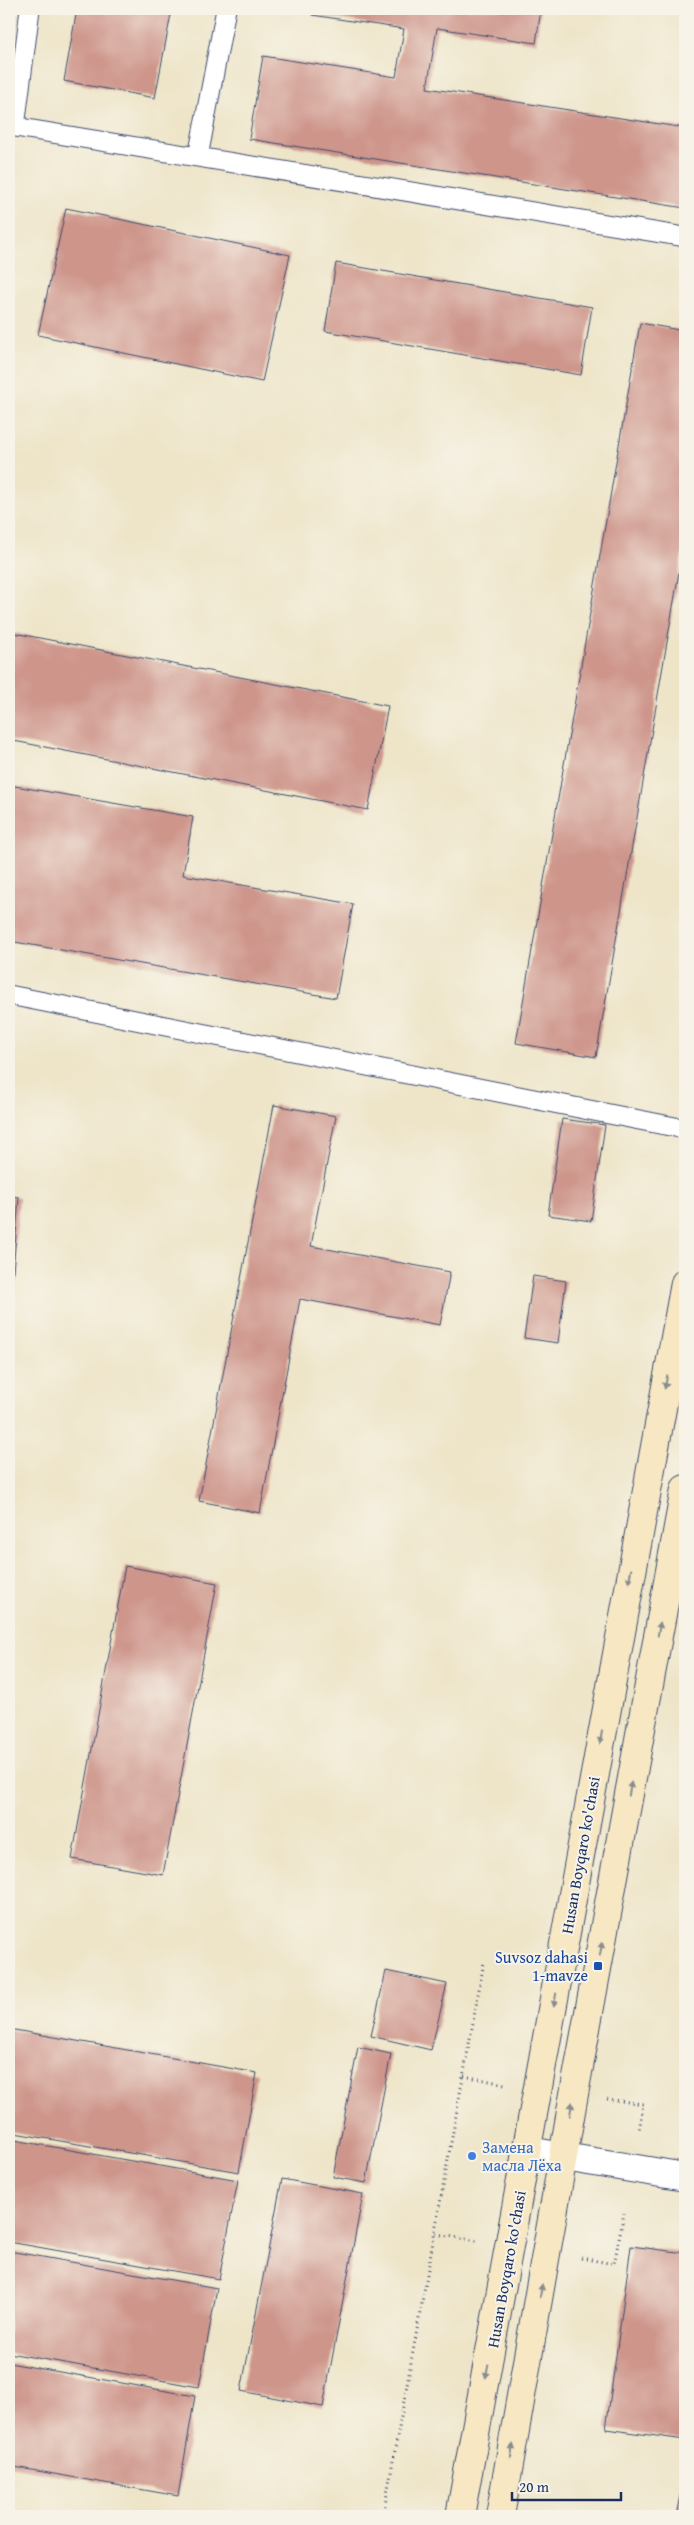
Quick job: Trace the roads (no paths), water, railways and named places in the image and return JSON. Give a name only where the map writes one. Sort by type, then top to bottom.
[{"type":"main road","name":"Husan Boyqaro ko'chasi","points":[[460,2516],[528,2151],[636,1539],[685,1283]]},
{"type":"main road","points":[[500,2516],[563,2157],[680,1548],[685,1489]]},
{"type":"main road","points":[[636,1539],[680,1548]]},
{"type":"street","points":[[528,2151],[685,2177]]},
{"type":"lane","points":[[30,9],[12,127],[685,237]]},
{"type":"lane","points":[[198,157],[226,9]]},
{"type":"lane","points":[[9,995],[685,1129]]},
{"type":"place","name":"Suvsoz dahasi 1-mavze","points":[[598,1966]]},
{"type":"place","name":"Замена масла Лёха","points":[[472,2156]]}]
